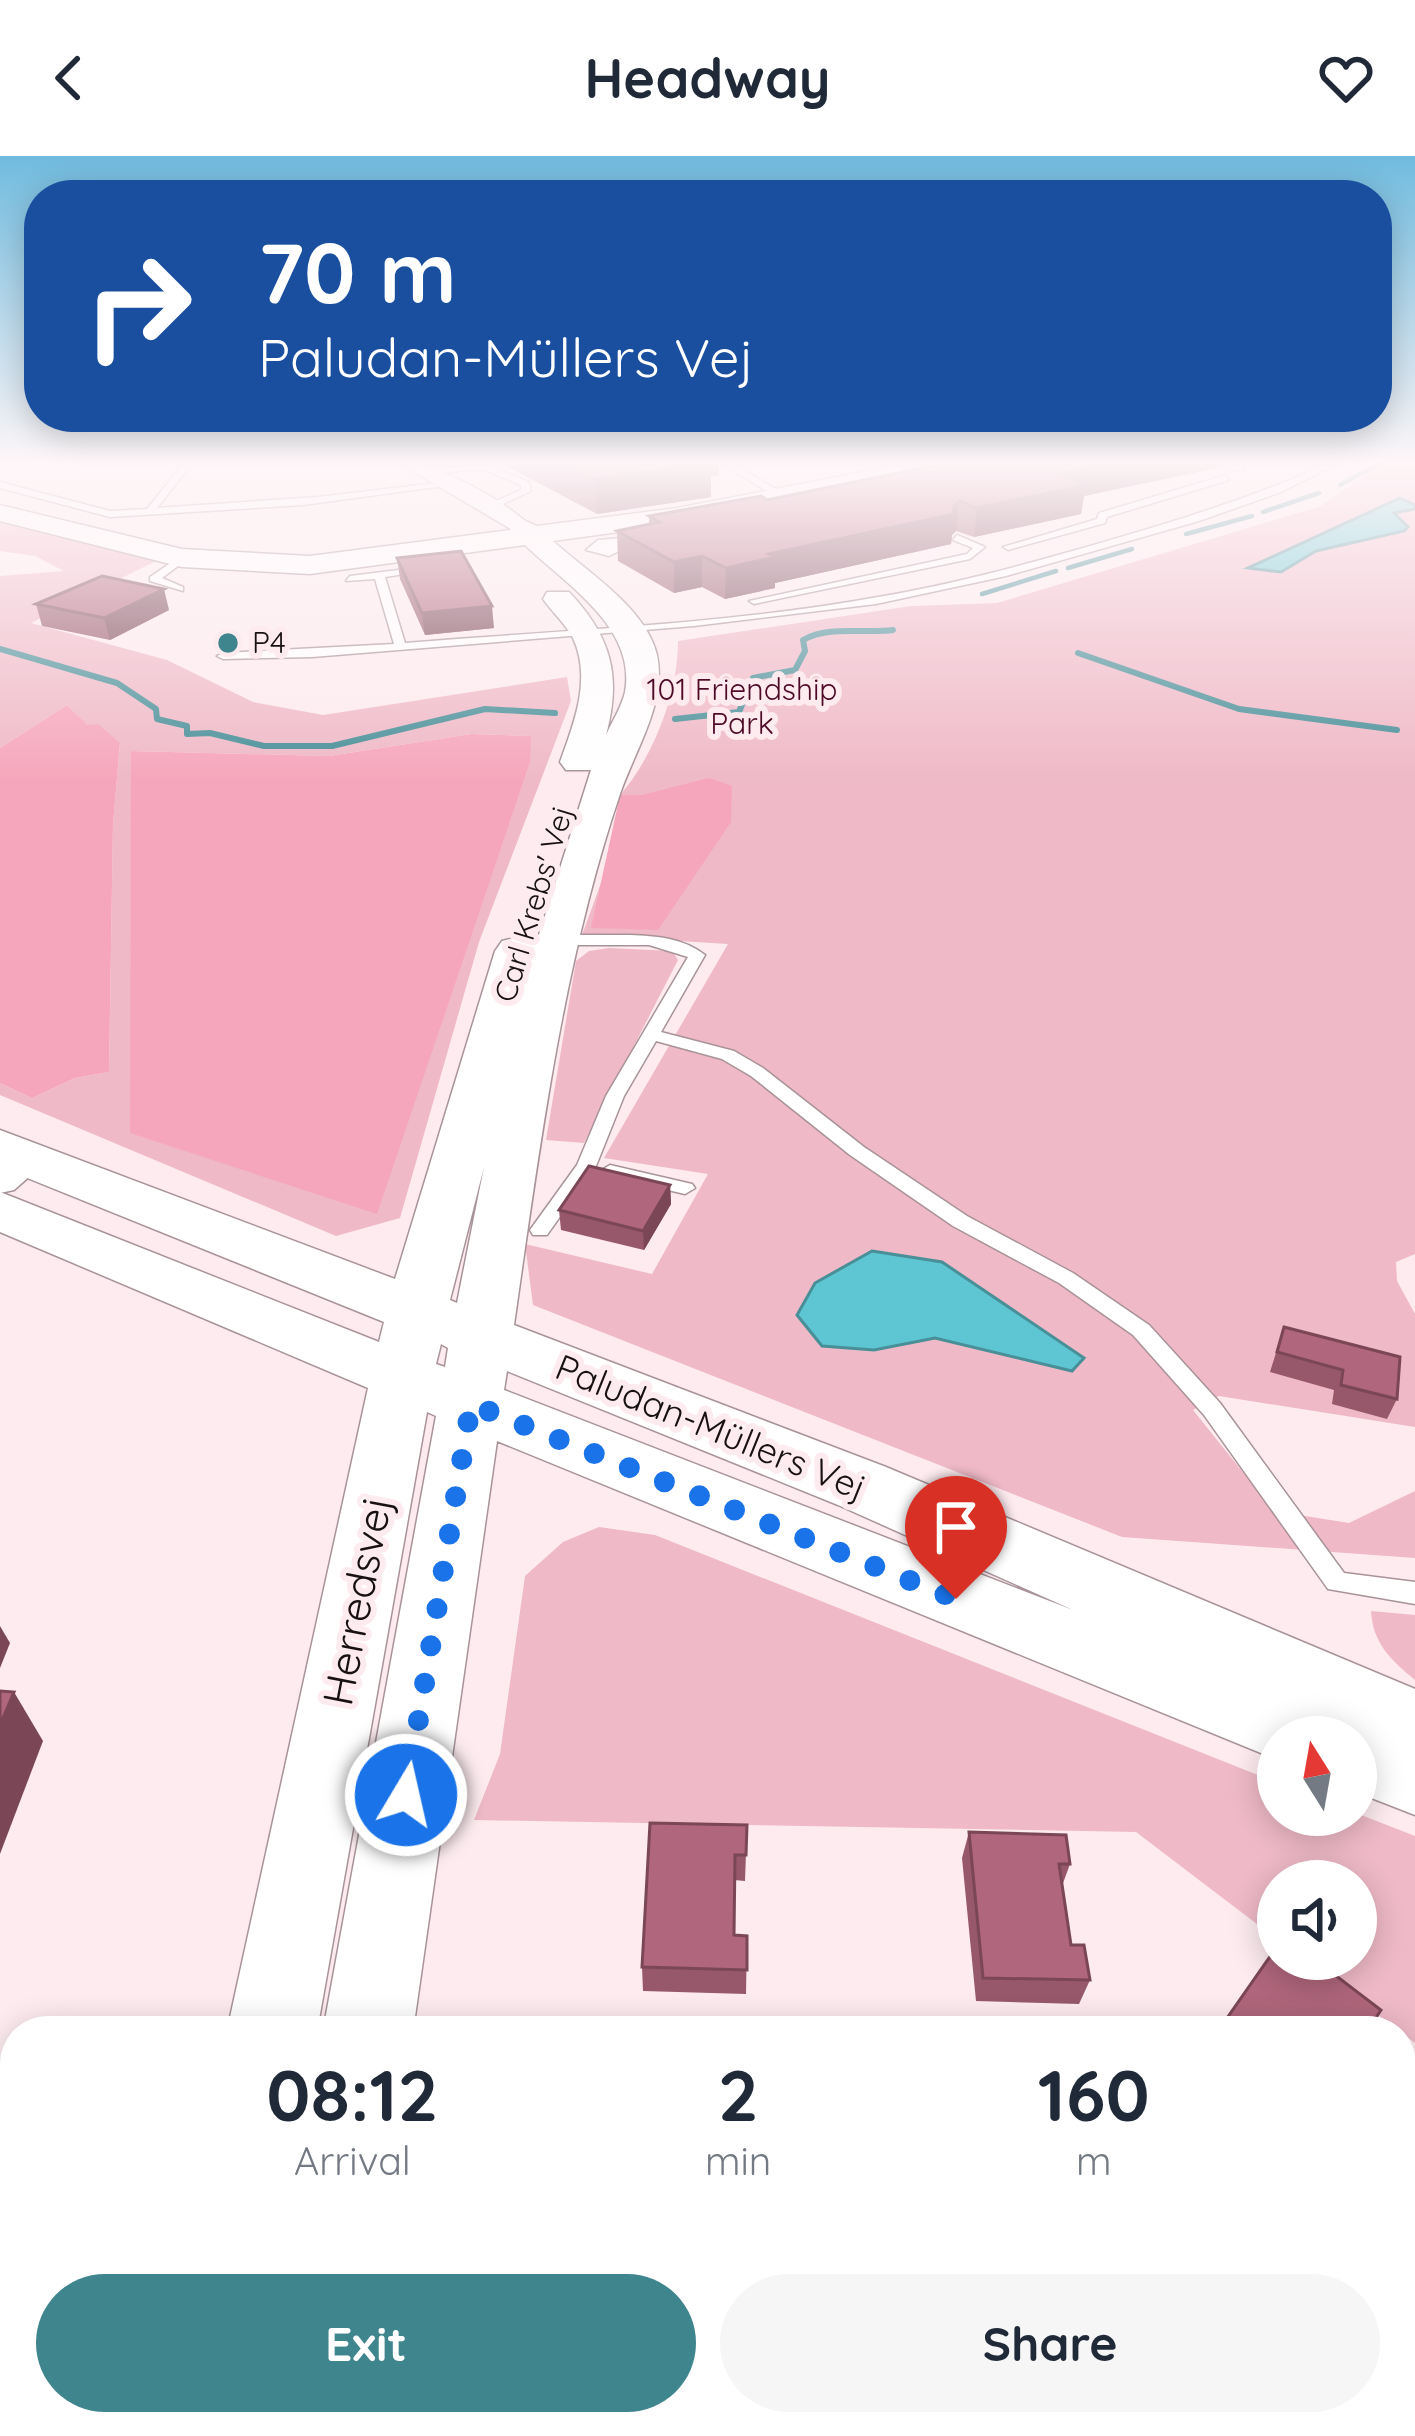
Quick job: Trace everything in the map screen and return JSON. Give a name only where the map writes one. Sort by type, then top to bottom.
[{"type":"street","name":"Carl Krebs' Vej","points":[[443,1357],[524,928],[592,725],[600,672],[576,616],[541,568]]},
{"type":"street","points":[[559,568],[630,628]]},
{"type":"street","name":"Carl Krebs' Vej","points":[[443,1357],[497,1240],[558,940],[600,796],[642,692],[640,654],[630,628]]},
{"type":"street","name":"Paludan-Müllers Vej","points":[[7,1175],[120,1264],[862,1486],[1415,1725]]},
{"type":"street","name":"Paludan-Müllers Vej","points":[[443,1357],[1262,1716]]},
{"type":"street","name":"Herredsvej","points":[[276,2016],[443,1357]]},
{"type":"street","name":"Herredsvej","points":[[370,2016],[443,1357]]},
{"type":"street","points":[[1377,1763],[1415,1778]]},
{"type":"lane","points":[[140,578],[164,568]]},
{"type":"lane","points":[[350,579],[423,568]]},
{"type":"lane","points":[[754,601],[910,568]]},
{"type":"lane","points":[[1000,568],[1009,572]]},
{"type":"lane","points":[[223,656],[401,647],[876,602],[1021,568]]},
{"type":"lane","points":[[155,574],[154,579],[179,589]]},
{"type":"lane","points":[[380,575],[401,647]]},
{"type":"lane","points":[[540,1230],[586,1166],[615,1096],[697,955],[683,946],[659,943],[558,940]]},
{"type":"lane","points":[[649,1034],[728,1055],[757,1072],[857,1151],[960,1221],[1066,1278],[1141,1330],[1213,1409],[1337,1582],[1415,1593]]},
{"type":"lane","points":[[586,1166],[685,1188]]},
{"type":"green space","points":[[59,568],[141,568],[31,623],[167,660],[253,702],[323,715],[567,677],[571,701],[479,942],[400,1218],[336,1236],[0,1095],[0,1083],[32,1098],[75,1078],[109,1072],[113,824],[120,743],[88,725],[67,705],[0,748],[0,576],[64,571]],"holes":[[[471,734],[530,736],[530,763],[376,1213],[132,751],[329,756]]]},
{"type":"green space","name":"101 Friendship Park","points":[[1113,568],[1415,568],[1415,1254],[1396,1262],[1397,1281],[1415,1314],[1415,1427],[1219,1396],[1193,1410],[1274,1511],[1349,1523],[1415,1491],[1415,1558],[1122,1537],[533,1305],[525,1244],[652,1274],[708,1174],[604,1158],[728,944],[582,935],[632,798],[620,795],[643,762],[669,702],[678,641],[911,606],[997,603]]},
{"type":"green space","points":[[589,951],[672,951],[678,960],[584,1143],[546,1140],[576,961]]},
{"type":"green space","points":[[599,1527],[655,1535],[1257,1775],[1257,1836],[1377,1836],[1377,1821],[1415,1836],[1415,2016],[1379,2016],[1332,1980],[1377,1980],[1377,1860],[1257,1860],[1257,1924],[1136,1832],[474,1820],[500,1754],[525,1576],[563,1542]]},
{"type":"green space","points":[[1371,1611],[1415,1615],[1415,1680],[1385,1650],[1375,1633]]},
{"type":"shaded area","points":[[67,705],[88,725],[98,724],[120,743],[113,824],[109,1072],[75,1078],[32,1098],[0,1083],[0,748]]},
{"type":"shaded area","points":[[471,734],[531,736],[530,763],[377,1214],[130,1133],[131,751],[329,756]]},
{"type":"shaded area","points":[[709,778],[732,786],[731,822],[658,930],[591,928],[620,795],[642,795]]},
{"type":"water","points":[[872,1251],[942,1262],[1084,1358],[1072,1371],[935,1338],[874,1350],[822,1346],[797,1315],[815,1283]]},
{"type":"building","points":[[402,568],[471,568],[492,606],[422,613]]},
{"type":"building","points":[[102,576],[164,589],[104,618],[36,604]]},
{"type":"building","points":[[589,1166],[670,1185],[643,1231],[559,1210]]},
{"type":"building","points":[[1284,1327],[1400,1357],[1397,1399],[1341,1385],[1343,1370],[1277,1352]]},
{"type":"building","points":[[0,1691],[14,1692],[0,1725]]},
{"type":"building","points":[[650,1823],[747,1825],[746,1855],[735,1855],[734,1935],[747,1936],[747,1970],[642,1967]]},
{"type":"building","points":[[969,1832],[1066,1835],[1070,1864],[1059,1864],[1071,1945],[1084,1945],[1090,1980],[983,1978]]},
{"type":"building","points":[[1257,1975],[1257,1980],[1342,1980],[1381,2010],[1377,2016],[1228,2016]]},
{"type":"waterway","points":[[982,594],[1056,571]]},
{"type":"waterway","points":[[675,719],[739,712],[753,678],[795,670],[805,651],[803,640],[813,635],[893,630]]},
{"type":"waterway","points":[[0,649],[117,683],[156,709],[157,719],[187,726],[187,734],[210,733],[264,746],[332,746],[485,709],[555,713]]},
{"type":"waterway","points":[[1078,653],[1239,709],[1397,730]]},
{"type":"place","name":"P4","points":[[228,643]]},
{"type":"route","points":[[406,1795],[471,1404],[956,1599]]}]
